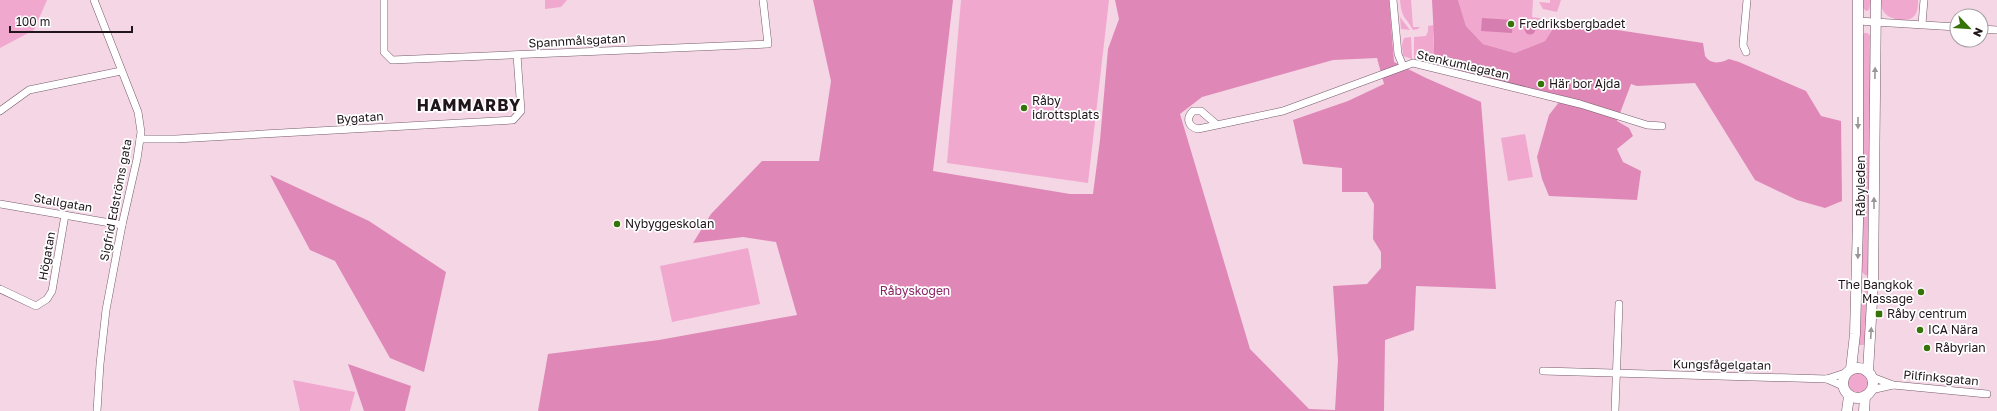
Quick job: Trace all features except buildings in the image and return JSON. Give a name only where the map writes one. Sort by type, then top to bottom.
[{"type":"main road","name":"Råbyleden","points":[[1843,386],[1848,371],[1855,334],[1858,222],[1858,0]]},
{"type":"main road","name":"Råbyleden","points":[[1864,411],[1868,393],[1873,383],[1870,374],[1873,283],[1876,0]]},
{"type":"main road","points":[[1848,371],[1860,368],[1870,374]]},
{"type":"main road","points":[[1843,386],[1850,396],[1858,398],[1868,393]]},
{"type":"main road","points":[[1847,411],[1850,396]]},
{"type":"street","name":"Sigfrid Edströms gata","points":[[94,0],[138,112],[140,139],[105,318],[97,411]]},
{"type":"street","name":"Spannmålsgatan","points":[[384,0],[384,52],[387,57],[392,60],[768,44],[763,0]]},
{"type":"street","points":[[1393,0],[1398,54],[1403,66]]},
{"type":"street","points":[[1746,52],[1743,45],[1747,0]]},
{"type":"street","points":[[1922,24],[1924,0]]},
{"type":"street","points":[[1858,21],[1949,26]]},
{"type":"street","name":"Bygatan","points":[[140,139],[176,139],[258,135],[513,120],[521,111],[517,55]]},
{"type":"street","name":"Stenkumlagatan","points":[[1216,124],[1283,111],[1413,63],[1580,104],[1647,125],[1662,126]]},
{"type":"street","points":[[0,111],[28,90],[121,71]]},
{"type":"street","name":"Stallgatan","points":[[0,204],[122,225]]},
{"type":"street","name":"Högatan","points":[[0,289],[32,305],[36,306],[43,304],[52,291],[65,215]]},
{"type":"street","points":[[1615,411],[1619,304]]},
{"type":"street","name":"Kungsfågelgatan","points":[[1543,371],[1827,379],[1848,371]]},
{"type":"street","name":"Pilfinksgatan","points":[[1870,374],[1894,385],[1987,394]]},
{"type":"street","name":"Kungsfågelgatan","points":[[1827,379],[1843,386]]},
{"type":"street","name":"Pilfinksgatan","points":[[1868,393],[1894,385]]},
{"type":"shaded area","points":[[0,0],[47,0],[34,30],[0,48]]},
{"type":"shaded area","points":[[545,0],[567,0],[561,7],[545,9]]},
{"type":"shaded area","name":"Råby idrottsplats","points":[[961,0],[1109,0],[1088,183],[947,163]]},
{"type":"shaded area","points":[[1400,0],[1411,0],[1413,27],[1420,27],[1418,29],[1413,30],[1404,17]]},
{"type":"shaded area","name":"Fredriksbergbadet","points":[[1458,0],[1533,0],[1532,17],[1558,21],[1545,41],[1515,53],[1483,44],[1466,26]]},
{"type":"shaded area","points":[[1550,0],[1561,0],[1557,12],[1543,9],[1539,2],[1550,3]]},
{"type":"shaded area","points":[[1862,0],[1871,0],[1869,10],[1866,11],[1862,7]]},
{"type":"shaded area","points":[[1881,0],[1918,0],[1917,12],[1912,18],[1904,20],[1894,19],[1884,12]]},
{"type":"shaded area","points":[[1400,17],[1410,30],[1401,29]]},
{"type":"shaded area","points":[[1482,18],[1513,20],[1512,33],[1481,31]]},
{"type":"shaded area","points":[[1528,24],[1532,24],[1534,25],[1534,33],[1528,34],[1525,31],[1525,27]]},
{"type":"shaded area","points":[[1434,25],[1433,67],[1414,59],[1414,37],[1426,36],[1428,26]]},
{"type":"shaded area","points":[[1864,33],[1871,36],[1868,274],[1866,276],[1862,272]]},
{"type":"shaded area","points":[[1411,37],[1412,59],[1403,56],[1402,44],[1404,38]]},
{"type":"shaded area","points":[[1525,134],[1533,177],[1508,181],[1501,138]]},
{"type":"shaded area","points":[[748,248],[760,304],[672,322],[660,266]]},
{"type":"shaded area","points":[[1866,290],[1868,291],[1866,345],[1858,345],[1861,294]]},
{"type":"shaded area","points":[[1858,372],[1866,375],[1869,383],[1866,391],[1858,394],[1850,391],[1847,383],[1850,375]]},
{"type":"shaded area","points":[[293,380],[355,392],[350,411],[300,411]]},
{"type":"green space","name":"Råbyskogen","points":[[813,0],[953,0],[933,171],[1070,194],[1093,194],[1100,140],[1108,49],[1119,19],[1115,0],[1389,0],[1394,62],[1481,102],[1496,289],[1416,286],[1414,330],[1385,340],[1384,411],[538,411],[548,354],[659,340],[797,315],[776,242],[743,237],[693,243],[711,214],[762,161],[819,161],[831,81]],"holes":[[[1377,58],[1384,84],[1348,101],[1293,120],[1303,164],[1342,168],[1342,192],[1367,192],[1374,204],[1373,239],[1381,252],[1381,268],[1367,284],[1333,286],[1338,360],[1335,410],[1309,409],[1250,349],[1180,114],[1202,97],[1333,60]]]},
{"type":"green space","points":[[1432,0],[1458,0],[1466,26],[1483,44],[1515,53],[1545,41],[1558,21],[1703,43],[1705,56],[1710,61],[1719,62],[1729,59],[1739,62],[1806,91],[1821,116],[1841,121],[1842,201],[1825,208],[1797,200],[1755,180],[1695,83],[1637,86],[1631,84],[1617,121],[1629,128],[1633,136],[1617,149],[1623,162],[1641,171],[1637,200],[1549,196],[1542,179],[1537,157],[1549,115],[1563,97],[1433,67],[1434,38]]},
{"type":"green space","points":[[270,175],[369,221],[446,272],[424,372],[390,358],[335,261],[310,250]]},
{"type":"green space","points":[[348,364],[411,386],[405,411],[364,411]]},
{"type":"place","name":"Fredriksbergbadet","points":[[1511,24]]},
{"type":"place","name":"Här bor Ajda","points":[[1541,84]]},
{"type":"place","name":"Råby idrottsplats","points":[[1024,108]]},
{"type":"place","name":"Nybyggeskolan","points":[[617,224]]},
{"type":"place","name":"The Bangkok Massage","points":[[1921,292]]},
{"type":"place","name":"Råby centrum","points":[[1879,314]]},
{"type":"place","name":"ICA Nära","points":[[1920,330]]},
{"type":"place","name":"Råbyrian","points":[[1927,348]]},
{"type":"district","name":"HAMMARBY","points":[[469,105]]}]
